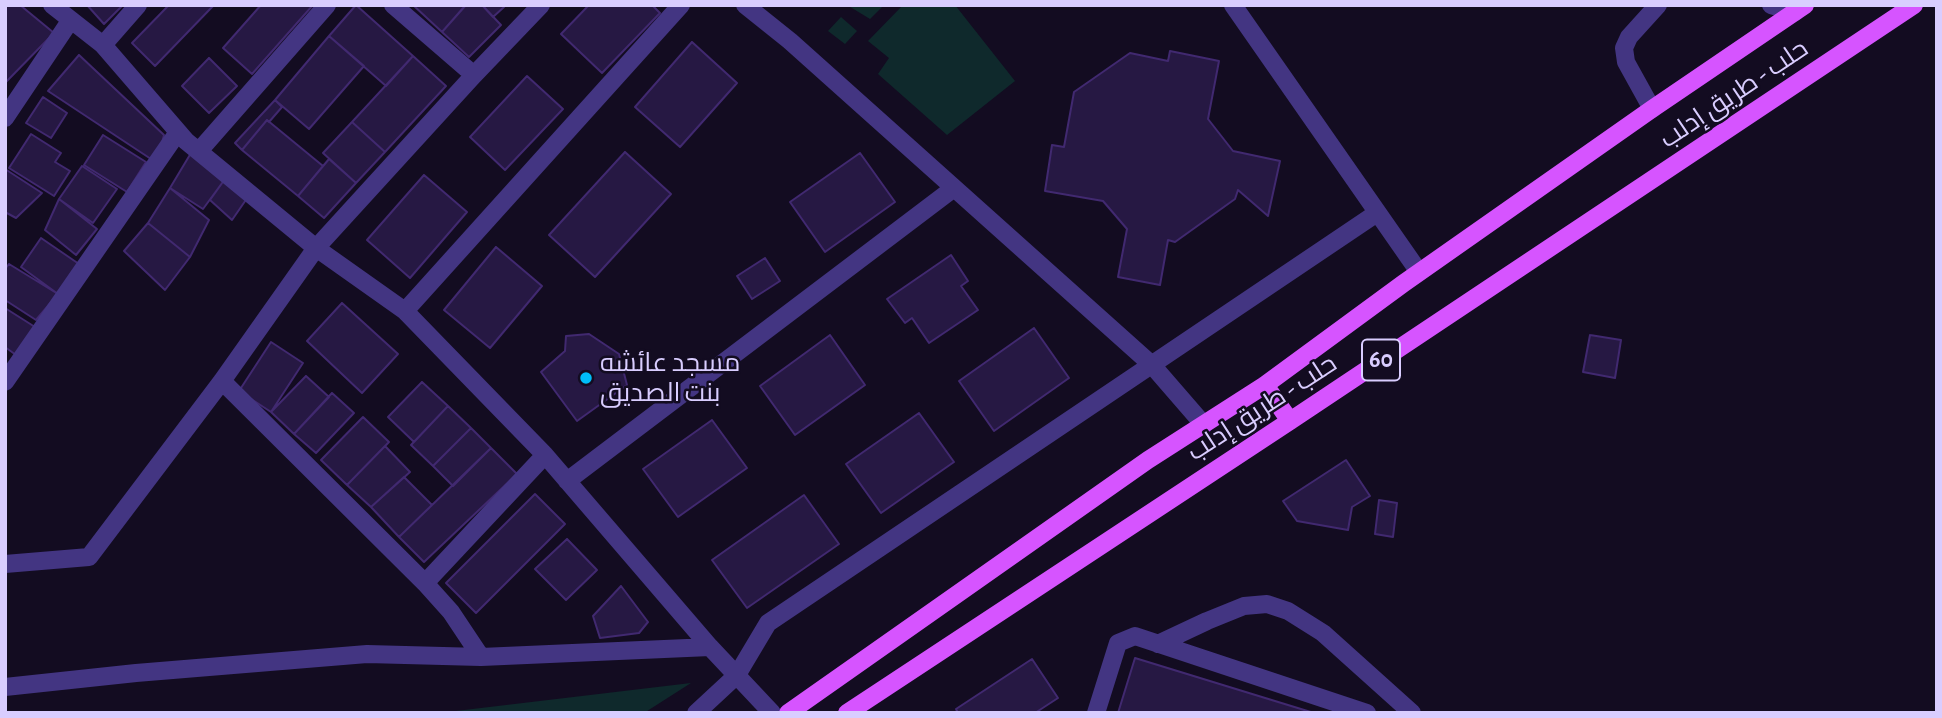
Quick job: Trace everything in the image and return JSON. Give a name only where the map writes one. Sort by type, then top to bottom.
[{"type":"main road","name":"حلب - طريق إدلب","points":[[847,713],[1914,5]]},
{"type":"main road","name":"حلب - طريق إدلب","points":[[789,713],[1148,460],[1265,385],[1419,272],[1800,8]]},
{"type":"main road","points":[[1265,385],[1290,421]]},
{"type":"street","points":[[52,5],[103,45],[178,132],[199,151],[316,248],[405,311],[545,456],[710,648],[772,713]]},
{"type":"street","points":[[103,45],[138,5]]},
{"type":"street","points":[[199,151],[327,5]]},
{"type":"street","points":[[393,5],[474,75]]},
{"type":"street","points":[[5,564],[89,557],[222,382],[316,248],[541,5]]},
{"type":"street","points":[[405,311],[681,5]]},
{"type":"street","points":[[746,5],[790,41],[1152,365],[1204,425]]},
{"type":"street","points":[[1233,5],[1419,272]]},
{"type":"street","points":[[1652,109],[1626,62],[1623,48],[1629,37],[1658,5]]},
{"type":"street","points":[[1771,5],[1800,8]]},
{"type":"street","points":[[5,118],[70,21]]},
{"type":"street","points":[[5,382],[178,132]]},
{"type":"street","points":[[567,481],[954,188]]},
{"type":"street","points":[[696,713],[737,676],[768,622],[1377,213]]},
{"type":"street","points":[[222,382],[425,583],[451,612],[481,657]]},
{"type":"street","points":[[425,583],[545,456]]},
{"type":"street","points":[[1158,644],[1244,606],[1267,604],[1288,611],[1323,633],[1412,713]]},
{"type":"street","points":[[1096,713],[1118,643],[1135,636],[1367,713]]},
{"type":"street","points":[[5,687],[367,654],[481,657],[710,648]]},
{"type":"green space","points":[[847,5],[884,5],[870,19]]},
{"type":"green space","points":[[903,5],[955,5],[1015,81],[947,135],[878,74],[889,58],[868,41]]},
{"type":"green space","points":[[841,17],[857,31],[845,44],[828,31]]},
{"type":"green space","points":[[691,683],[644,713],[439,713]]},
{"type":"building","points":[[5,5],[20,5],[54,33],[5,83]]},
{"type":"building","points":[[87,5],[123,5],[104,24]]},
{"type":"building","points":[[169,5],[214,5],[155,66],[132,43]]},
{"type":"building","points":[[261,5],[313,5],[252,74],[223,48]]},
{"type":"building","points":[[356,5],[413,56],[386,86],[329,36]]},
{"type":"building","points":[[413,5],[462,5],[464,7],[442,32]]},
{"type":"building","points":[[466,5],[482,5],[501,25],[469,57],[442,32]]},
{"type":"building","points":[[482,5],[502,5],[504,7],[493,17]]},
{"type":"building","points":[[589,5],[652,5],[660,13],[602,73],[561,34]]},
{"type":"building","points":[[329,36],[364,66],[309,129],[275,100]]},
{"type":"building","points":[[692,42],[737,83],[680,147],[635,107]]},
{"type":"building","points":[[1170,51],[1219,61],[1208,119],[1233,151],[1280,161],[1268,216],[1238,190],[1235,199],[1175,242],[1168,240],[1160,285],[1118,277],[1127,229],[1103,201],[1045,191],[1052,145],[1064,147],[1074,92],[1130,53],[1168,61]]},
{"type":"building","points":[[79,55],[164,135],[157,163],[48,91]]},
{"type":"building","points":[[413,56],[446,86],[385,152],[352,122]]},
{"type":"building","points":[[209,58],[237,86],[209,113],[182,86]]},
{"type":"building","points":[[527,76],[563,109],[505,170],[470,137]]},
{"type":"building","points":[[43,97],[67,113],[51,138],[26,123]]},
{"type":"building","points":[[275,100],[282,107],[269,122],[267,120],[242,150],[235,143]]},
{"type":"building","points":[[267,120],[323,166],[298,196],[242,150]]},
{"type":"building","points":[[352,122],[385,152],[356,183],[323,153]]},
{"type":"building","points":[[31,134],[61,153],[55,162],[70,171],[54,196],[9,168]]},
{"type":"building","points":[[103,135],[146,162],[127,192],[84,165]]},
{"type":"building","points":[[625,152],[671,194],[595,277],[549,235]]},
{"type":"building","points":[[191,153],[225,179],[203,209],[170,188]]},
{"type":"building","points":[[860,153],[895,202],[825,252],[790,202]]},
{"type":"building","points":[[329,159],[356,183],[324,218],[298,196]]},
{"type":"building","points":[[82,166],[117,189],[93,223],[59,199]]},
{"type":"building","points":[[5,169],[42,193],[16,218],[5,212]]},
{"type":"building","points":[[424,175],[467,212],[410,278],[367,240]]},
{"type":"building","points":[[225,179],[250,194],[232,220],[210,200]]},
{"type":"building","points":[[170,188],[209,220],[190,257],[148,223]]},
{"type":"building","points":[[59,199],[97,229],[76,255],[45,230]]},
{"type":"building","points":[[148,223],[190,257],[165,290],[124,251]]},
{"type":"building","points":[[41,238],[79,264],[58,294],[21,267]]},
{"type":"building","points":[[496,247],[542,286],[490,348],[444,310]]},
{"type":"building","points":[[951,255],[968,281],[961,286],[978,310],[929,343],[912,318],[905,323],[887,299]]},
{"type":"building","points":[[765,258],[780,281],[752,299],[737,276]]},
{"type":"building","points":[[9,264],[58,294],[36,320],[5,300],[5,269]]},
{"type":"building","points":[[342,303],[398,354],[362,393],[307,341]]},
{"type":"building","points":[[5,308],[35,327],[16,355],[5,347]]},
{"type":"building","points":[[1034,328],[1069,378],[994,431],[959,381]]},
{"type":"building","name":"مسجد عائشه بنت الصديق","points":[[589,334],[619,354],[627,385],[577,421],[541,372],[565,351],[566,336]]},
{"type":"building","points":[[830,335],[865,385],[795,435],[760,386]]},
{"type":"building","points":[[1590,335],[1621,340],[1615,378],[1583,372]]},
{"type":"building","points":[[271,342],[303,363],[271,412],[239,391]]},
{"type":"building","points":[[306,376],[329,397],[294,434],[271,412]]},
{"type":"building","points":[[422,382],[448,406],[414,442],[388,417]]},
{"type":"building","points":[[332,393],[354,413],[316,453],[294,434]]},
{"type":"building","points":[[448,406],[471,428],[433,466],[411,445]]},
{"type":"building","points":[[919,413],[954,462],[881,513],[846,464]]},
{"type":"building","points":[[363,417],[389,442],[347,485],[321,460]]},
{"type":"building","points":[[712,420],[747,468],[678,517],[643,469]]},
{"type":"building","points":[[471,428],[491,448],[453,486],[433,466]]},
{"type":"building","points":[[385,446],[410,472],[371,507],[347,485]]},
{"type":"building","points":[[491,448],[517,474],[424,562],[399,537]]},
{"type":"building","points":[[1346,460],[1370,496],[1352,507],[1348,530],[1297,521],[1283,501]]},
{"type":"building","points":[[404,477],[432,505],[399,537],[371,507]]},
{"type":"building","points":[[535,494],[565,524],[476,613],[446,583]]},
{"type":"building","points":[[804,495],[839,544],[747,608],[712,560]]},
{"type":"building","points":[[1379,500],[1397,503],[1393,537],[1375,534]]},
{"type":"building","points":[[567,539],[597,570],[566,600],[535,569]]},
{"type":"building","points":[[621,586],[648,622],[639,633],[600,638],[593,616]]},
{"type":"building","points":[[1135,658],[1314,713],[1118,713]]},
{"type":"building","points":[[1032,659],[1058,698],[1035,713],[958,713],[956,709]]},
{"type":"place","name":"مسجد عائشه بنت الصديق","points":[[586,378]]}]
